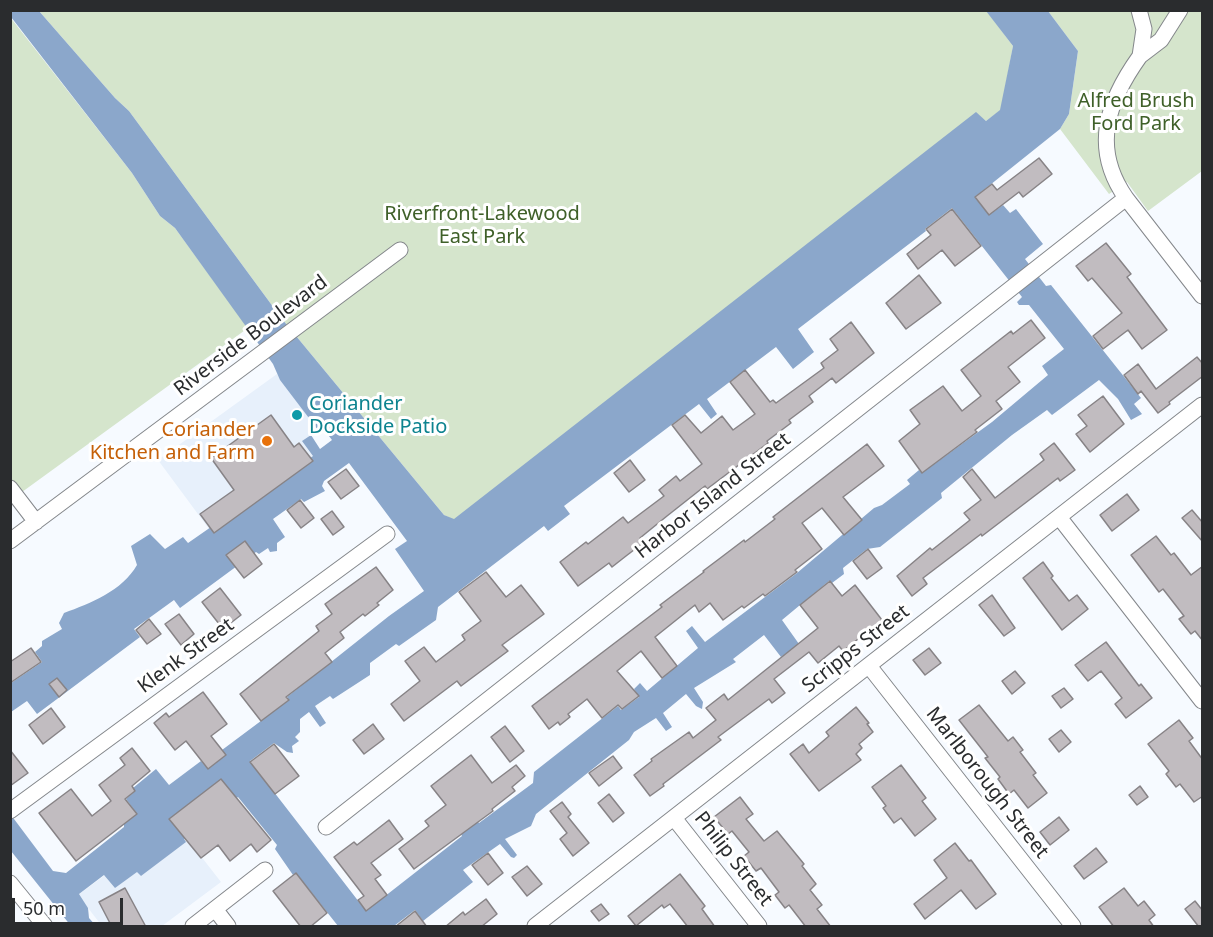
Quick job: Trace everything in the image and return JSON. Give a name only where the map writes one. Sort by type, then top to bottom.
[{"type":"street","points":[[1139,10],[1144,29],[1140,57]]},
{"type":"street","points":[[1180,10],[1161,40],[1140,57],[1120,86],[1107,127],[1106,141],[1109,163],[1126,198],[1203,296]]},
{"type":"street","name":"Harbor Island Street","points":[[326,827],[1126,198]]},
{"type":"street","name":"Riverside Boulevard","points":[[10,542],[400,250]]},
{"type":"street","name":"Scripps Street","points":[[535,927],[1203,405]]},
{"type":"street","points":[[10,488],[36,522]]},
{"type":"street","points":[[1059,517],[1203,700]]},
{"type":"street","name":"Klenk Street","points":[[16,806],[387,534]]},
{"type":"street","name":"Marlborough Street","points":[[869,666],[1072,927]]},
{"type":"street","name":"Philip Street","points":[[674,818],[759,927]]},
{"type":"street","points":[[193,927],[265,870]]},
{"type":"street","points":[[10,883],[45,927]]},
{"type":"street","points":[[215,909],[228,927]]},
{"type":"shaded area","points":[[277,374],[318,430],[303,441],[314,455],[209,529],[158,460]]},
{"type":"shaded area","points":[[186,837],[221,882],[162,926],[102,926],[78,895],[105,875],[137,871],[141,876],[185,842],[183,839]]},
{"type":"green space","name":"Riverfront-Lakewood East Park","points":[[986,10],[1013,46],[1001,110],[986,121],[976,113],[454,520],[444,515],[282,319],[129,111],[39,11]]},
{"type":"green space","name":"Alfred Brush Ford Park","points":[[1048,11],[1202,11],[1202,171],[1148,211],[1127,182],[1109,194],[1060,129],[1069,114],[1078,51]]},
{"type":"green space","points":[[10,17],[132,173],[160,216],[175,228],[248,328],[11,500]]},
{"type":"water","points":[[11,11],[39,11],[129,111],[282,319],[444,515],[454,519],[976,112],[986,121],[1000,110],[1013,46],[986,11],[1048,11],[1078,51],[1069,114],[1060,129],[975,197],[989,215],[1003,205],[1010,213],[1016,209],[1043,244],[1025,259],[1046,286],[1051,285],[1141,398],[1134,404],[1142,414],[1131,420],[1118,399],[1099,380],[1052,415],[1047,410],[1012,435],[941,493],[942,498],[880,547],[867,549],[843,568],[844,574],[832,583],[829,581],[782,620],[799,644],[781,657],[764,635],[733,659],[736,662],[694,688],[703,702],[702,709],[696,706],[686,694],[663,713],[672,727],[666,731],[656,718],[634,732],[629,740],[536,814],[531,826],[505,839],[517,855],[514,858],[500,844],[463,870],[473,882],[423,921],[415,910],[394,926],[338,926],[296,873],[293,875],[275,849],[277,845],[238,797],[184,839],[186,842],[141,876],[137,872],[115,888],[104,875],[79,894],[88,908],[89,918],[96,926],[71,926],[11,851],[11,815],[53,871],[66,873],[137,814],[126,799],[135,791],[133,788],[156,769],[169,785],[201,761],[208,769],[226,755],[222,750],[289,700],[287,697],[424,591],[395,549],[407,541],[349,463],[324,481],[322,486],[325,491],[304,502],[301,499],[273,519],[285,537],[277,543],[277,551],[270,552],[268,548],[259,554],[256,552],[180,608],[174,600],[134,629],[140,637],[37,714],[27,701],[11,712],[11,683],[42,662],[35,652],[42,646],[42,641],[62,629],[59,623],[64,613],[105,595],[131,574],[137,565],[131,546],[150,534],[165,549],[183,537],[188,543],[313,456],[302,441],[311,435],[320,449],[332,440],[323,428],[318,430],[280,380],[273,364],[175,228],[160,216],[132,173],[11,17]],"holes":[[[952,208],[1022,297],[1017,302],[1019,305],[1029,305],[1064,349],[1042,366],[1048,375],[992,422],[922,473],[919,470],[907,480],[910,484],[882,505],[874,508],[797,573],[705,642],[692,626],[686,631],[698,648],[647,691],[640,683],[634,689],[639,697],[621,710],[618,706],[534,772],[533,783],[479,823],[475,819],[459,831],[462,836],[366,911],[250,761],[274,743],[287,752],[293,753],[292,746],[299,741],[295,737],[300,732],[300,719],[309,712],[320,727],[326,723],[315,706],[330,696],[333,699],[370,675],[370,663],[436,620],[438,607],[544,526],[548,531],[570,514],[564,506],[699,404],[711,419],[717,414],[707,399],[776,347],[793,369],[814,352],[798,329],[926,231],[925,229]]]},
{"type":"building","points":[[1039,158],[1052,174],[1023,197],[1019,192],[989,215],[975,197],[992,184],[997,190]]},
{"type":"building","points":[[952,209],[981,246],[955,266],[942,250],[918,269],[907,254],[931,235],[926,229]]},
{"type":"building","points":[[1106,243],[1131,274],[1127,277],[1167,330],[1142,349],[1128,330],[1103,349],[1093,336],[1122,313],[1092,278],[1088,281],[1076,266]]},
{"type":"building","points":[[919,275],[941,303],[906,329],[886,303]]},
{"type":"building","points":[[1031,320],[1045,338],[1008,367],[1020,382],[996,401],[1002,409],[975,430],[977,432],[922,473],[899,441],[920,424],[910,410],[943,386],[962,411],[981,396],[961,370],[1011,331],[1013,334]]},
{"type":"building","points":[[851,322],[874,353],[836,383],[832,378],[809,396],[813,402],[789,420],[791,423],[707,489],[705,486],[667,516],[640,538],[643,543],[612,567],[609,563],[578,586],[560,562],[623,517],[628,523],[664,496],[659,490],[676,476],[680,481],[702,464],[672,425],[685,415],[701,433],[722,416],[733,430],[755,414],[730,382],[745,370],[770,402],[773,400],[776,403],[824,368],[821,363],[838,350],[830,339]]},
{"type":"building","points":[[1197,357],[1203,364],[1203,376],[1158,413],[1141,391],[1138,394],[1124,375],[1138,364],[1156,389]]},
{"type":"building","points":[[1103,396],[1124,424],[1090,452],[1076,434],[1087,426],[1078,415]]},
{"type":"building","points":[[271,415],[294,447],[299,443],[313,461],[214,533],[200,514],[234,490],[211,458]]},
{"type":"building","points":[[1054,443],[1075,470],[1060,481],[1058,478],[923,578],[927,584],[912,596],[897,576],[930,548],[932,550],[970,520],[964,513],[981,500],[963,477],[972,469],[995,498],[1044,460],[1040,454]]},
{"type":"building","points":[[867,444],[884,466],[843,497],[862,520],[844,535],[822,508],[802,523],[822,549],[795,570],[797,572],[765,596],[763,594],[744,608],[742,606],[723,620],[710,603],[699,612],[695,605],[655,637],[677,666],[662,678],[641,651],[617,671],[639,696],[622,709],[618,705],[602,718],[587,699],[568,714],[570,717],[560,725],[558,722],[549,729],[532,706],[662,607],[660,605],[703,571],[775,519],[773,517]]},
{"type":"building","points":[[630,460],[645,480],[629,492],[614,473]]},
{"type":"building","points":[[346,469],[359,486],[341,499],[328,482]]},
{"type":"building","points":[[1127,494],[1139,510],[1112,531],[1100,515]]},
{"type":"building","points":[[300,500],[314,518],[301,528],[287,510]]},
{"type":"building","points":[[1192,510],[1203,523],[1203,542],[1182,518]]},
{"type":"building","points":[[332,511],[344,527],[333,535],[321,519]]},
{"type":"building","points":[[1156,536],[1171,555],[1174,553],[1191,575],[1203,566],[1203,641],[1195,631],[1191,634],[1179,619],[1184,616],[1163,589],[1159,592],[1131,555]]},
{"type":"building","points":[[245,541],[262,564],[244,578],[226,555]]},
{"type":"building","points":[[868,549],[882,568],[867,579],[853,561]]},
{"type":"building","points":[[1043,562],[1053,576],[1051,578],[1069,601],[1077,595],[1088,609],[1062,630],[1023,578]]},
{"type":"building","points":[[376,567],[393,590],[377,603],[379,605],[340,632],[344,638],[325,653],[332,662],[286,697],[289,700],[261,721],[240,694],[319,631],[316,626],[332,614],[325,604]]},
{"type":"building","points":[[486,572],[506,597],[521,585],[544,614],[502,645],[508,651],[461,686],[457,681],[404,721],[391,704],[420,681],[405,661],[424,647],[436,662],[465,640],[462,635],[481,621],[459,592]]},
{"type":"building","points":[[830,581],[842,596],[855,585],[882,620],[843,651],[839,646],[818,663],[809,652],[774,679],[785,693],[772,703],[769,699],[718,737],[721,740],[650,796],[634,775],[652,761],[651,759],[689,732],[693,738],[716,720],[706,708],[724,694],[728,700],[818,628],[800,605]]},
{"type":"building","points":[[220,588],[241,615],[223,629],[202,602]]},
{"type":"building","points":[[992,595],[1015,628],[1004,636],[979,605]]},
{"type":"building","points":[[179,614],[194,634],[181,645],[165,624]]},
{"type":"building","points":[[149,619],[161,634],[147,644],[136,630]]},
{"type":"building","points":[[1106,642],[1139,686],[1141,684],[1152,698],[1126,718],[1115,704],[1122,698],[1101,671],[1088,681],[1075,665]]},
{"type":"building","points":[[31,648],[41,662],[10,683],[10,662]]},
{"type":"building","points":[[929,648],[941,663],[925,675],[913,660]]},
{"type":"building","points":[[1015,671],[1025,683],[1012,694],[1002,681]]},
{"type":"building","points":[[57,678],[67,690],[59,697],[49,684]]},
{"type":"building","points":[[1064,688],[1073,699],[1061,708],[1052,696]]},
{"type":"building","points":[[203,692],[227,724],[211,736],[226,755],[208,769],[186,741],[175,750],[154,723],[166,713],[169,717]]},
{"type":"building","points":[[979,705],[1008,741],[1013,737],[1023,750],[1020,752],[1036,773],[1033,775],[1047,793],[1028,808],[1014,790],[1009,794],[998,779],[1000,777],[985,758],[988,757],[959,720]]},
{"type":"building","points":[[856,707],[873,732],[859,744],[862,748],[856,754],[861,760],[819,791],[790,754],[803,744],[809,753],[829,736],[826,732]]},
{"type":"building","points":[[51,708],[65,727],[43,744],[29,725]]},
{"type":"building","points":[[1179,720],[1193,738],[1189,741],[1203,760],[1203,796],[1194,802],[1180,784],[1176,787],[1166,774],[1169,771],[1148,744]]},
{"type":"building","points":[[373,724],[384,739],[364,754],[353,740]]},
{"type":"building","points":[[505,726],[524,751],[510,762],[491,737]]},
{"type":"building","points":[[1061,730],[1071,742],[1059,752],[1049,739]]},
{"type":"building","points":[[274,744],[299,776],[275,794],[250,762]]},
{"type":"building","points":[[132,748],[150,771],[132,786],[135,791],[125,799],[137,814],[76,861],[39,813],[71,789],[92,816],[111,801],[99,785],[125,765],[120,758]]},
{"type":"building","points":[[10,750],[28,773],[10,786]]},
{"type":"building","points":[[471,755],[492,783],[516,765],[525,776],[512,787],[515,791],[492,809],[493,811],[414,869],[399,849],[429,826],[425,821],[446,805],[431,786]]},
{"type":"building","points":[[613,756],[622,768],[599,786],[589,773]]},
{"type":"building","points":[[901,765],[926,798],[922,801],[936,819],[915,836],[901,818],[894,823],[883,808],[886,806],[872,787]]},
{"type":"building","points":[[221,779],[271,840],[257,852],[251,844],[230,861],[218,845],[201,858],[169,819]]},
{"type":"building","points":[[1140,786],[1148,797],[1137,805],[1129,795]]},
{"type":"building","points":[[609,794],[624,813],[613,822],[598,803]]},
{"type":"building","points":[[740,797],[753,814],[746,819],[764,841],[777,831],[804,864],[802,866],[816,884],[810,890],[822,905],[817,909],[831,927],[806,927],[789,905],[785,908],[775,895],[779,892],[761,868],[756,871],[744,856],[749,852],[732,831],[728,834],[714,817]]},
{"type":"building","points":[[562,802],[571,814],[568,817],[589,843],[573,856],[560,839],[567,833],[550,811]]},
{"type":"building","points":[[1059,817],[1069,830],[1050,845],[1040,832]]},
{"type":"building","points":[[389,820],[403,839],[371,863],[381,875],[375,879],[387,895],[366,911],[358,900],[364,896],[334,857],[354,842],[357,845]]},
{"type":"building","points":[[955,843],[969,861],[971,860],[996,894],[976,909],[961,890],[925,919],[914,904],[947,878],[934,860]]},
{"type":"building","points":[[1096,848],[1107,862],[1084,879],[1074,866]]},
{"type":"building","points":[[488,853],[503,873],[488,885],[472,865]]},
{"type":"building","points":[[527,866],[542,884],[527,896],[512,877]]},
{"type":"building","points":[[296,873],[327,913],[310,927],[301,927],[273,891]]},
{"type":"building","points":[[680,874],[705,906],[702,909],[715,927],[688,927],[670,904],[664,908],[662,905],[636,926],[628,916]]},
{"type":"building","points":[[125,888],[146,927],[112,927],[99,902]]},
{"type":"building","points":[[1124,888],[1138,906],[1144,901],[1155,915],[1149,920],[1154,927],[1114,927],[1099,907]]},
{"type":"building","points":[[486,899],[497,914],[481,927],[445,927],[463,912],[465,915]]},
{"type":"building","points":[[1195,901],[1203,911],[1203,927],[1199,927],[1185,909]]},
{"type":"building","points":[[601,904],[609,914],[599,921],[591,911]]},
{"type":"building","points":[[415,911],[427,927],[395,927]]},
{"type":"place","name":"Coriander Dockside Patio","points":[[297,415]]},
{"type":"place","name":"Coriander Kitchen and Farm","points":[[267,441]]}]
